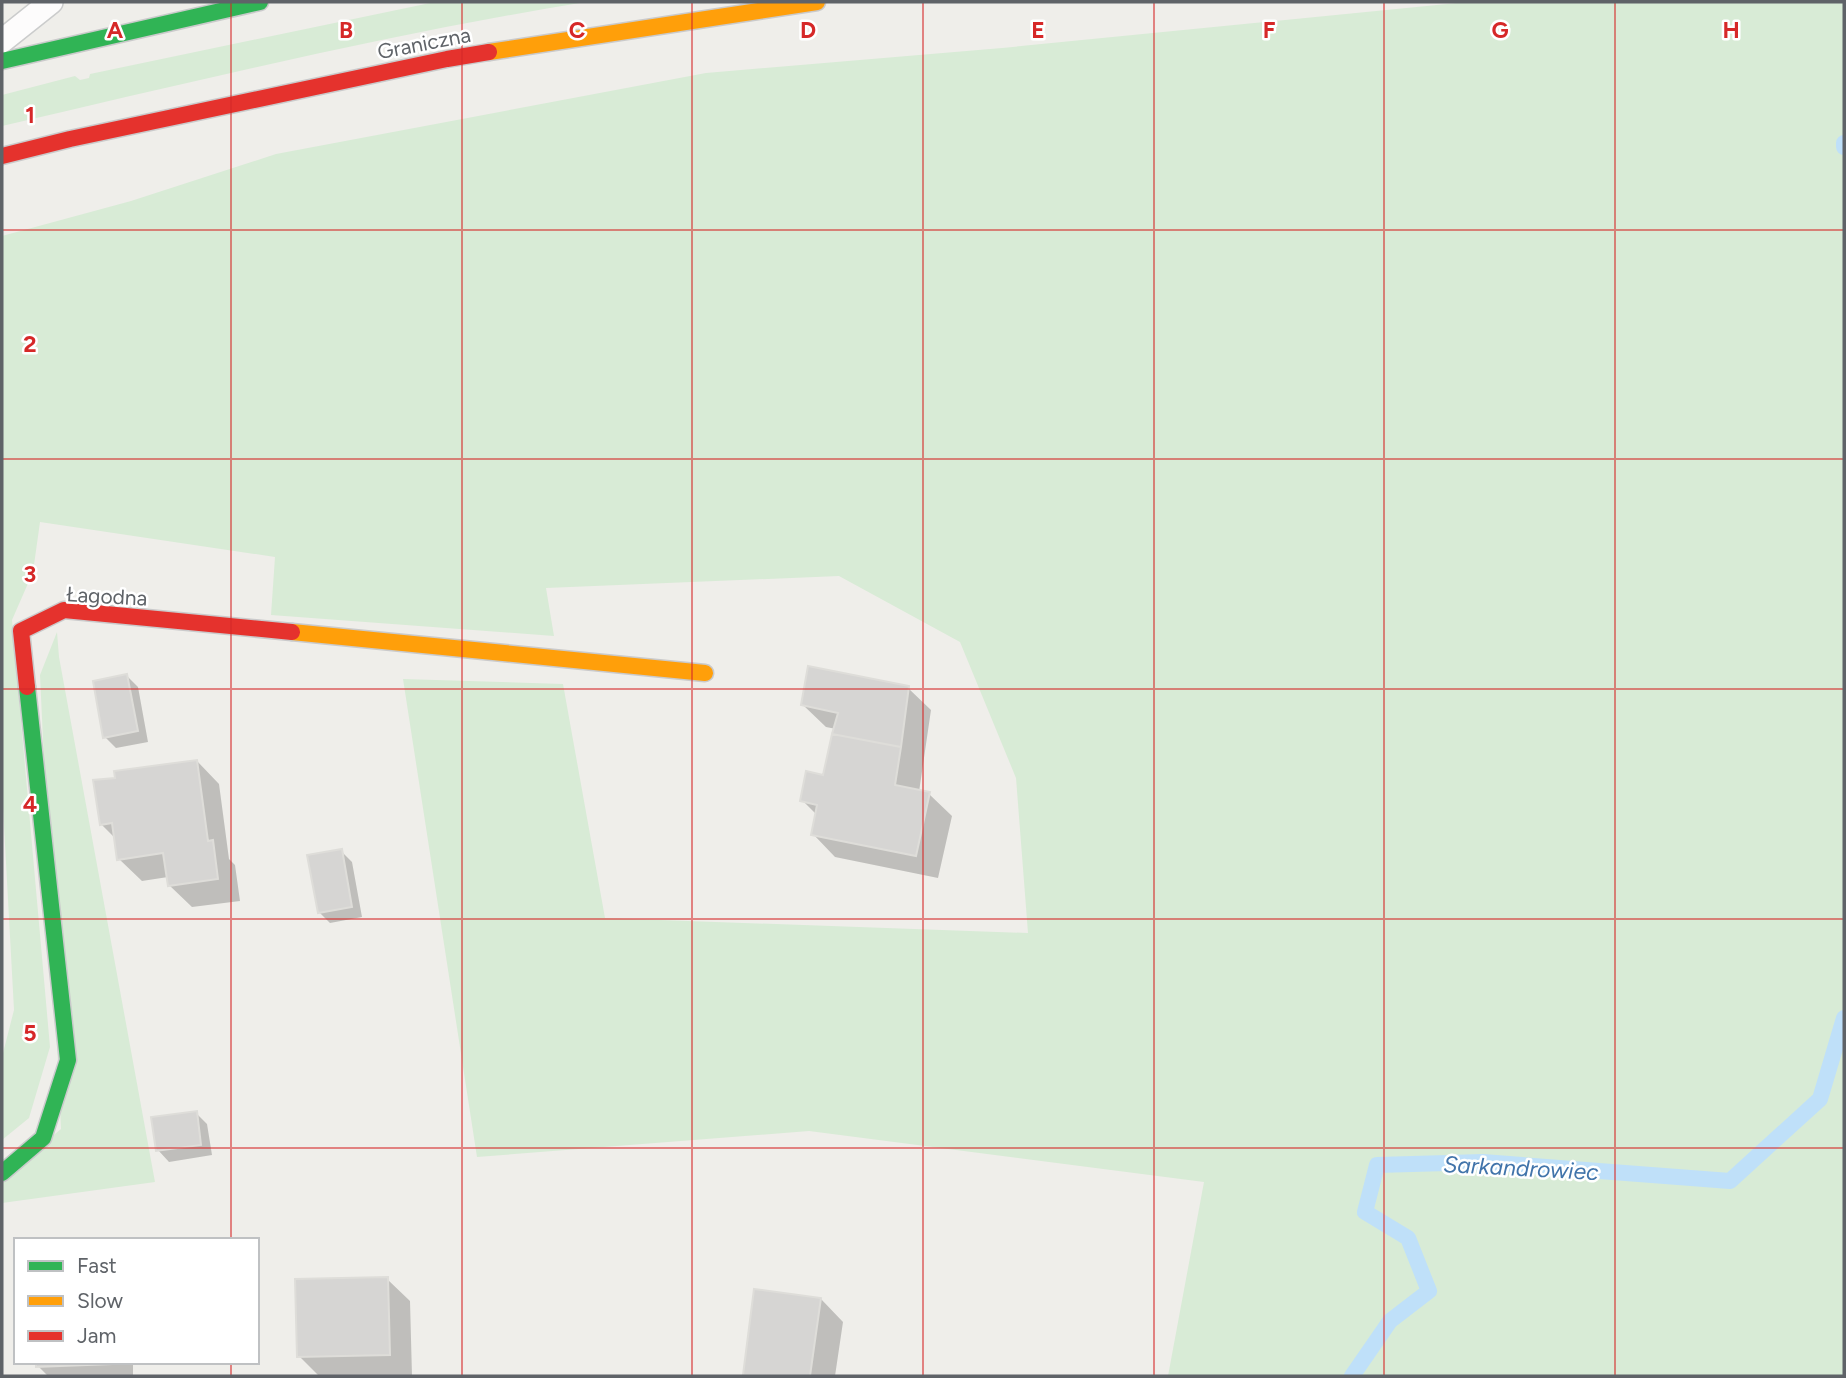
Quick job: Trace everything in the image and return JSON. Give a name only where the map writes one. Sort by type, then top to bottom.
[{"type":"main road","points":[[2,61],[260,2]]},
{"type":"main road","name":"Graniczna","points":[[2,156],[70,139],[447,59],[817,2]]},
{"type":"main road","name":"Łagodna","points":[[2,1173],[43,1138],[68,1060],[21,631],[64,610],[705,673]]},
{"type":"lane","points":[[2,41],[51,2]]},
{"type":"green space","points":[[435,2],[586,2],[366,43],[2,126],[2,95],[75,76],[80,80],[89,78],[90,74]]},
{"type":"green space","points":[[1467,2],[1844,2],[1844,1376],[1168,1376],[1204,1182],[809,1131],[477,1157],[403,679],[563,684],[605,918],[1028,933],[1016,778],[960,642],[839,576],[546,588],[554,636],[271,615],[275,557],[40,522],[33,572],[12,620],[50,1047],[29,1118],[2,1140],[2,1057],[14,1010],[2,789],[2,236],[131,201],[276,154],[706,73],[1002,48]]},
{"type":"green space","points":[[57,632],[59,657],[155,1182],[2,1203],[2,1178],[61,1129],[40,675]]},
{"type":"building","points":[[808,666],[909,686],[901,747],[832,734],[838,713],[801,705]]},
{"type":"building","points":[[127,674],[138,731],[103,738],[93,681]]},
{"type":"building","points":[[832,734],[901,747],[895,785],[930,792],[916,856],[811,835],[817,805],[800,801],[806,771],[823,775]]},
{"type":"building","points":[[197,760],[208,841],[213,840],[218,879],[168,886],[163,853],[117,860],[112,823],[100,825],[93,780],[115,778],[114,771]]},
{"type":"building","points":[[342,849],[352,907],[318,913],[307,855]]},
{"type":"building","points":[[197,1111],[201,1145],[156,1151],[151,1117]]},
{"type":"building","points":[[388,1277],[390,1355],[297,1357],[295,1279]]},
{"type":"building","points":[[754,1289],[821,1298],[810,1376],[743,1375]]},
{"type":"building","points":[[36,1364],[112,1364],[36,1367]]},
{"type":"waterway","name":"Sarkandrowiec","points":[[1352,1376],[1390,1321],[1429,1291],[1408,1238],[1365,1212],[1377,1165],[1483,1162],[1730,1181],[1820,1099],[1844,1018]]},
{"type":"traffic: fast","points":[[2,61],[260,2]]},
{"type":"traffic: fast","points":[[2,1173],[43,1138],[68,1060],[27,687]]},
{"type":"traffic: slow","points":[[489,52],[817,2]]},
{"type":"traffic: slow","points":[[292,632],[705,673]]},
{"type":"traffic: jam","points":[[2,156],[70,139],[489,52]]},
{"type":"traffic: jam","points":[[27,687],[21,631],[64,610],[292,632]]}]
